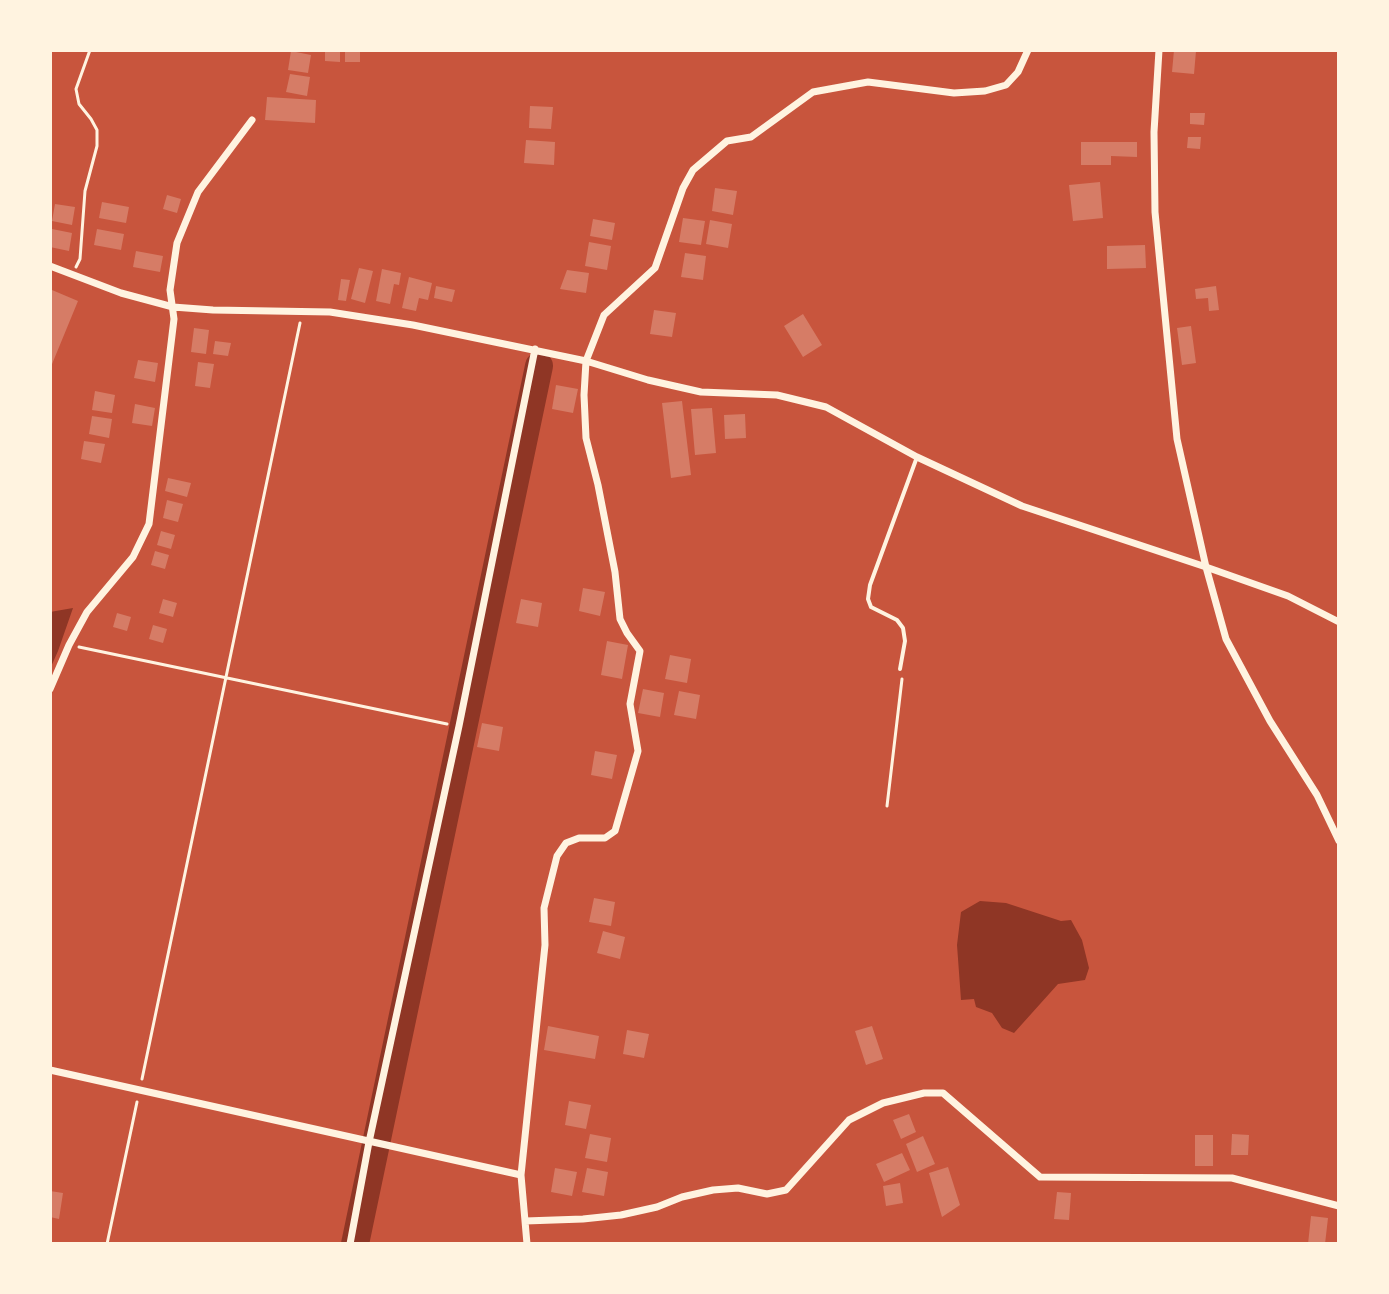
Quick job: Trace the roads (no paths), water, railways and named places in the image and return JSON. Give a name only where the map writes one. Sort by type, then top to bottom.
[{"type":"street","points":[[527,1244],[521,1175],[545,945],[544,908],[557,856],[566,843],[579,838],[605,838],[615,831],[638,751],[630,704],[640,651],[620,619],[615,572],[586,438],[586,361],[604,315],[655,268],[683,188],[693,170],[727,141],[751,137],[813,92],[868,82],[954,93],[985,91],[1006,85],[1018,72],[1028,50]]},
{"type":"street","points":[[1159,50],[1154,132],[1155,212],[1177,439],[1206,567],[1226,639],[1270,721],[1317,795],[1339,841]]},
{"type":"street","points":[[50,689],[87,612],[133,557],[149,524],[174,319],[170,290],[177,243],[198,192],[252,120]]},
{"type":"street","points":[[50,266],[121,293],[173,307],[330,312],[535,349],[701,392],[777,395],[826,407],[917,457],[1022,506],[1288,596],[1339,622]]},
{"type":"street","points":[[350,1244],[535,349]]},
{"type":"street","points":[[50,1070],[521,1175]]},
{"type":"street","points":[[525,1221],[621,1215],[713,1190],[738,1188],[767,1194],[786,1190],[849,1120],[883,1103],[924,1093],[943,1093],[1040,1177],[1232,1178],[1339,1206]]},
{"type":"lane","points":[[900,669],[905,641],[903,628],[897,620],[871,607],[868,599],[870,585],[917,457]]},
{"type":"waterway","points":[[355,1244],[539,366]]}]
